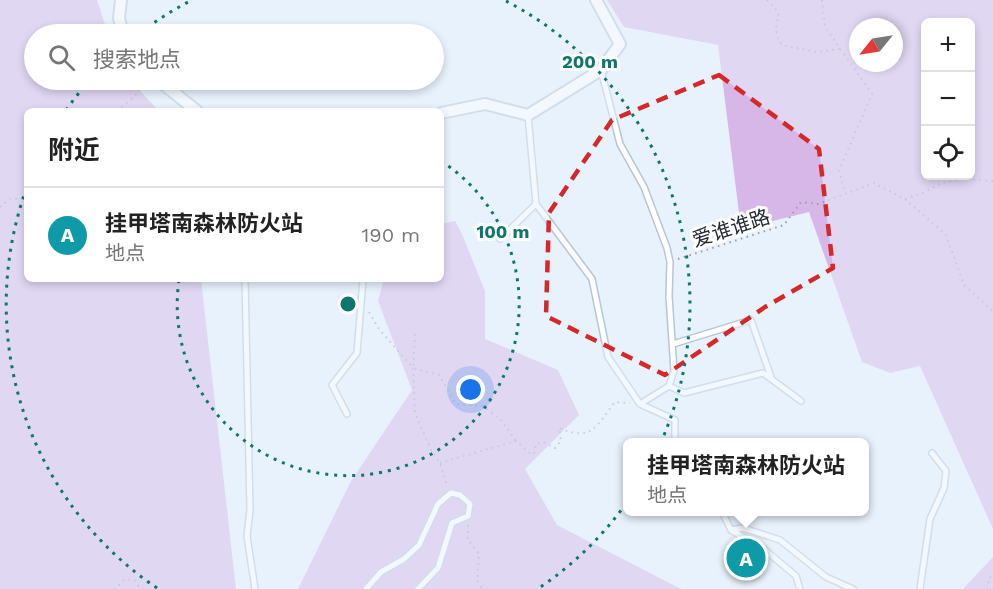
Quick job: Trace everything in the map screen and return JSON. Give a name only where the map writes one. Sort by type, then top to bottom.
[{"type":"street","points":[[120,24],[121,0]]},
{"type":"street","points":[[444,112],[485,104],[528,115],[601,70],[620,44],[596,0]]},
{"type":"street","points":[[170,90],[192,108]]},
{"type":"lane","points":[[601,70],[620,144],[644,187],[670,262],[669,296],[674,371],[669,386],[640,404]]},
{"type":"lane","points":[[528,115],[536,204],[592,279],[608,357],[640,404],[675,420],[675,438]]},
{"type":"lane","points":[[500,239],[536,204]]},
{"type":"lane","points":[[245,282],[250,510],[248,536],[255,589]]},
{"type":"lane","points":[[347,414],[332,385],[357,353],[363,282]]},
{"type":"lane","points":[[673,344],[751,320],[771,376]]},
{"type":"lane","points":[[669,386],[684,393],[764,373],[771,376],[801,401]]},
{"type":"lane","points":[[920,589],[930,519],[944,488],[946,471],[932,453]]},
{"type":"lane","points":[[366,589],[381,572],[404,559],[419,545],[438,504],[451,493],[460,495],[470,504],[468,516],[452,523],[438,568],[418,589]]},
{"type":"lane","points":[[724,516],[731,530],[765,549],[796,576],[800,589]]},
{"type":"lane","points":[[731,530],[743,528],[780,540],[826,577],[853,589]]},
{"type":"path","points":[[767,0],[779,16],[776,26],[777,39],[782,45],[816,52],[840,49]]},
{"type":"path","points":[[822,0],[825,27],[872,94],[838,170],[845,194]]},
{"type":"path","points":[[121,108],[139,90]]},
{"type":"path","points":[[905,199],[923,193],[941,183],[964,179],[993,182]]},
{"type":"path","name":"爱谁谁路","points":[[670,262],[784,225],[801,202],[818,204],[874,183],[905,199],[946,236],[964,285],[993,310]]},
{"type":"path","points":[[0,207],[10,200],[24,198]]},
{"type":"path","points":[[362,300],[379,329],[412,368],[439,375],[456,404],[483,406],[501,420],[516,441],[528,452],[534,454],[536,444],[543,442],[555,448],[561,441],[559,428],[572,434],[597,428],[615,402],[640,404]]},
{"type":"path","points":[[415,334],[412,368],[415,413],[431,450],[440,463],[445,483],[451,493]]},
{"type":"path","points":[[440,463],[516,441]]},
{"type":"path","points":[[468,516],[468,540],[479,554],[477,580],[482,589]]},
{"type":"path","points":[[987,589],[989,578],[993,575]]},
{"type":"path","points":[[114,589],[125,579],[135,581],[140,589]]},
{"type":"highlighted area","points":[[719,75],[819,149],[833,268],[765,307],[665,375],[546,316],[549,213],[612,120]]},
{"type":"shaded area","points":[[0,0],[97,0],[105,24],[24,24],[24,90],[139,90],[156,108],[24,108],[24,282],[201,282],[236,589],[0,589]]},
{"type":"shaded area","points":[[607,0],[993,0],[993,529],[920,366],[890,373],[862,362],[809,212],[741,229],[718,45],[624,27]]},
{"type":"shaded area","points":[[455,221],[485,291],[485,339],[558,370],[579,415],[525,469],[557,525],[681,589],[298,589],[351,481],[412,390],[378,301],[383,282],[444,282],[444,223]]},
{"type":"shaded area","points":[[993,557],[993,589],[963,589]]},
{"type":"place","name":"挂甲塔南森林防火站","points":[[746,558]]}]
